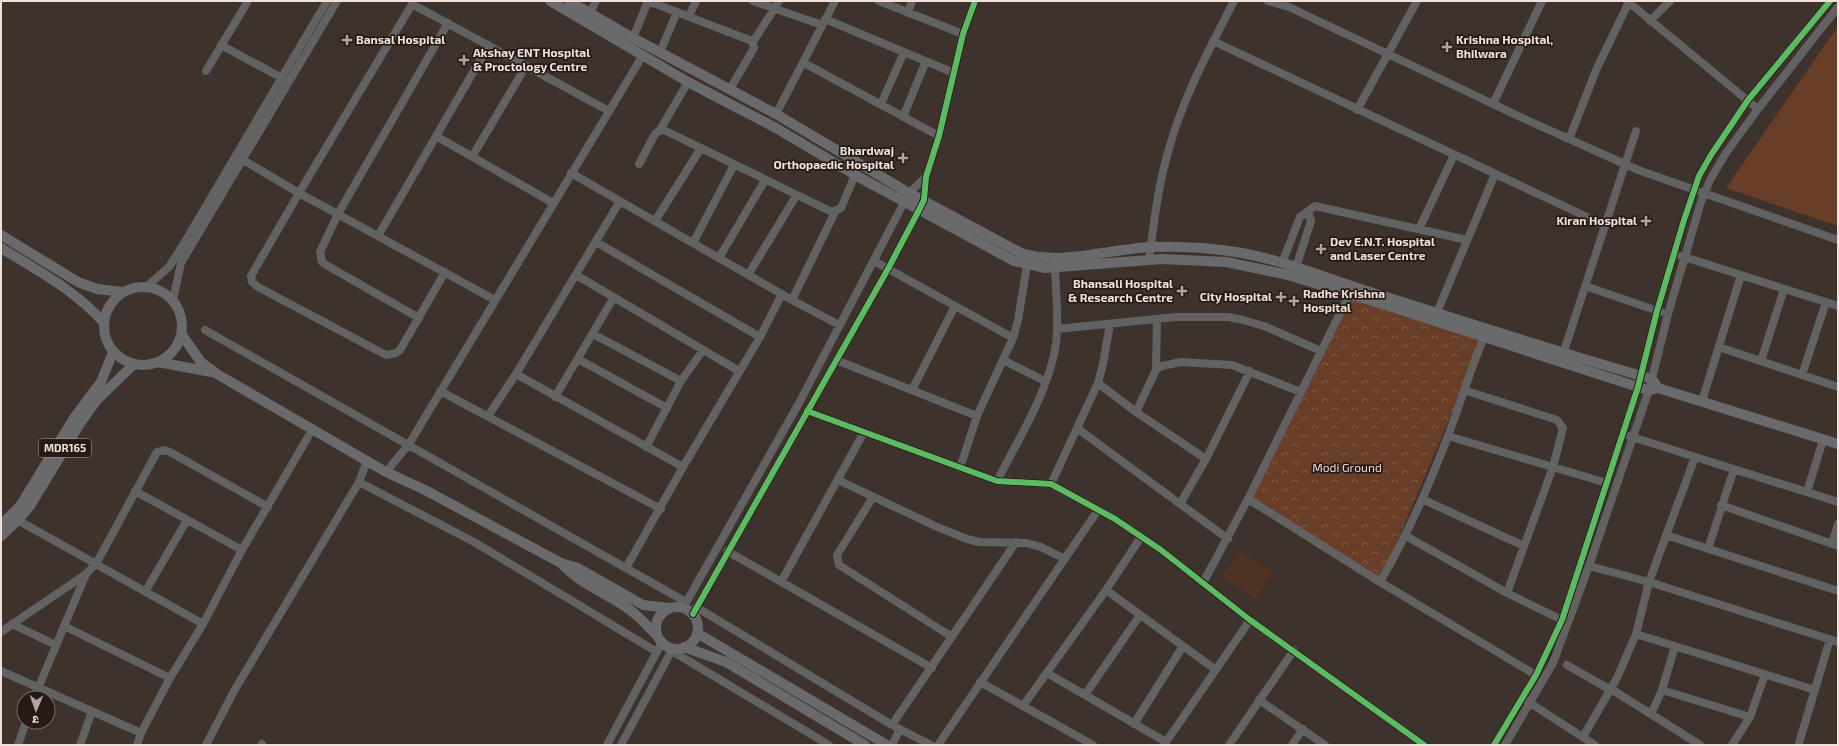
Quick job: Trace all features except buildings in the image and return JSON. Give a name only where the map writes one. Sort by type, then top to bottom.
[{"type":"main road","points":[[550,1],[688,82],[776,128],[855,175],[907,197],[924,200],[1010,248],[1037,257],[1067,258],[1151,248],[1225,251],[1282,263],[1351,290],[1562,357],[1652,379],[1654,389]]},
{"type":"main road","points":[[569,1],[633,38],[776,114],[907,197],[919,210],[1003,256],[1027,265],[1055,268],[1149,260],[1226,262],[1351,290]]},
{"type":"main road","points":[[1,235],[88,287],[122,292]]},
{"type":"main road","points":[[1,248],[73,293],[104,323]]},
{"type":"main road","points":[[146,287],[158,289],[173,300],[182,317],[182,335],[173,351],[158,362],[146,365],[134,364],[122,360],[113,352],[105,335],[104,323],[109,305],[122,292],[134,288],[146,287]]},
{"type":"main road","points":[[182,335],[200,362],[217,374],[386,472],[425,490],[561,563],[578,568],[643,605],[670,608],[684,605],[694,610],[697,623],[697,633],[692,642],[684,647],[672,650],[660,640],[639,617],[624,605],[571,574],[561,563]]},
{"type":"main road","name":"MDR165","points":[[1,536],[14,518],[24,499],[74,418],[101,382],[113,352]]},
{"type":"main road","points":[[1562,357],[1638,387],[1654,389],[1702,400],[1838,444]]},
{"type":"main road","points":[[158,362],[217,374]]},
{"type":"main road","name":"MDR165","points":[[1,525],[14,518],[30,506],[81,422],[96,401],[134,364]]},
{"type":"main road","points":[[660,640],[656,628],[657,620],[661,614],[670,608]]},
{"type":"main road","points":[[697,633],[887,745]]},
{"type":"main road","points":[[684,647],[726,662],[865,745]]},
{"type":"main road","points":[[774,691],[780,681]]},
{"type":"street","points":[[206,71],[248,1]]},
{"type":"street","points":[[146,287],[168,267],[183,245],[327,1]]},
{"type":"street","points":[[173,300],[181,263],[337,1]]},
{"type":"street","points":[[590,13],[596,1]]},
{"type":"street","points":[[633,38],[648,1],[753,42]]},
{"type":"street","points":[[689,16],[696,1]]},
{"type":"street","points":[[753,1],[776,4],[904,52],[954,73]]},
{"type":"street","points":[[776,114],[804,63],[823,22],[835,1]]},
{"type":"street","points":[[879,1],[963,34]]},
{"type":"street","points":[[908,12],[912,1]]},
{"type":"street","points":[[931,745],[892,725],[694,610],[888,269],[924,200],[926,177],[939,136],[963,34],[974,1]]},
{"type":"street","points":[[1149,260],[1163,171],[1169,147],[1180,115],[1213,41],[1234,1]]},
{"type":"street","points":[[1268,1],[1289,7],[1493,104],[1624,164],[1704,194],[1838,240]]},
{"type":"street","points":[[1357,110],[1417,1]]},
{"type":"street","points":[[1493,104],[1542,1]]},
{"type":"street","points":[[1650,21],[1669,1]]},
{"type":"street","points":[[1494,745],[1536,675],[1562,620],[1638,387],[1657,311],[1694,190],[1711,155],[1748,100],[1830,1]]},
{"type":"street","points":[[445,272],[400,350],[396,353],[386,355],[251,280],[252,272],[413,2],[489,46],[609,110]]},
{"type":"street","points":[[1569,139],[1597,68],[1628,2],[1758,109]]},
{"type":"street","points":[[730,89],[754,48],[753,42],[776,4]]},
{"type":"street","points":[[1652,379],[1668,314],[1704,194],[1710,180],[1726,152],[1838,7]]},
{"type":"street","points":[[660,52],[677,12]]},
{"type":"street","points":[[419,318],[322,262],[320,252],[338,214],[448,23]]},
{"type":"street","points":[[1213,41],[1604,225]]},
{"type":"street","points":[[221,45],[282,78]]},
{"type":"street","points":[[378,236],[489,46]]},
{"type":"street","points":[[880,104],[904,52]]},
{"type":"street","points":[[386,472],[408,444],[642,55]]},
{"type":"street","points":[[903,117],[926,61]]},
{"type":"street","points":[[804,63],[939,136]]},
{"type":"street","points":[[472,157],[526,66]]},
{"type":"street","points":[[639,164],[688,82]]},
{"type":"street","points":[[660,130],[666,131],[701,148],[828,212],[835,212]]},
{"type":"street","points":[[1562,357],[1636,131]]},
{"type":"street","points":[[436,136],[554,203]]},
{"type":"street","points":[[655,221],[701,148]]},
{"type":"street","points":[[1419,229],[1454,155]]},
{"type":"street","points":[[243,160],[495,300]]},
{"type":"street","points":[[692,243],[734,165]]},
{"type":"street","points":[[571,173],[792,300],[840,325]]},
{"type":"street","points":[[1435,317],[1495,174]]},
{"type":"street","points":[[792,300],[835,212],[841,208],[855,175]]},
{"type":"street","points":[[205,330],[626,568],[684,605],[799,403],[907,197],[926,177]]},
{"type":"street","points":[[720,258],[764,180]]},
{"type":"street","points":[[748,274],[796,196]]},
{"type":"street","points":[[488,416],[516,374],[620,201]]},
{"type":"street","points":[[1282,263],[1300,217],[1312,208],[1318,206],[1467,240]]},
{"type":"street","points":[[1296,268],[1311,221],[1308,212]]},
{"type":"street","points":[[596,242],[760,337]]},
{"type":"street","points":[[1674,253],[1838,306]]},
{"type":"street","points":[[874,261],[1013,338]]},
{"type":"street","points":[[960,468],[978,416],[1013,338],[1018,320],[1027,265]]},
{"type":"street","points":[[997,482],[1037,401],[1053,356],[1057,329],[1055,268]]},
{"type":"street","points":[[576,275],[739,371]]},
{"type":"street","points":[[1702,400],[1741,275]]},
{"type":"street","points":[[1585,286],[1668,314]]},
{"type":"street","points":[[1761,361],[1784,289]]},
{"type":"street","points":[[1203,583],[1248,499],[1351,290]]},
{"type":"street","points":[[626,568],[661,509],[683,467],[760,337],[782,294]]},
{"type":"street","points":[[555,398],[614,297]]},
{"type":"street","points":[[1802,375],[1826,302]]},
{"type":"street","points":[[912,390],[955,306]]},
{"type":"street","points":[[1057,329],[1157,319],[1215,317],[1243,320],[1264,326],[1321,350]]},
{"type":"street","points":[[1136,412],[1156,370],[1157,319]]},
{"type":"street","points":[[1051,484],[1078,429],[1098,383],[1110,324]]},
{"type":"street","points":[[1380,582],[1406,536],[1422,499],[1448,436],[1486,333]]},
{"type":"street","points":[[593,334],[682,381]]},
{"type":"street","points":[[1719,347],[1838,387]]},
{"type":"street","points":[[646,447],[682,381],[703,350]]},
{"type":"street","points":[[578,359],[667,408]]},
{"type":"street","points":[[836,360],[978,416]]},
{"type":"street","points":[[1003,360],[1045,381]]},
{"type":"street","points":[[1156,370],[1162,366],[1181,362],[1232,365],[1301,392]]},
{"type":"street","points":[[1180,504],[1206,459],[1250,371]]},
{"type":"street","points":[[516,374],[555,398],[683,467]]},
{"type":"street","points":[[1098,383],[1136,412],[1206,459]]},
{"type":"street","points":[[1505,745],[1531,704],[1553,663],[1589,566],[1633,437],[1654,389]]},
{"type":"street","points":[[1464,390],[1560,422],[1563,431],[1553,467],[1507,593]]},
{"type":"street","points":[[440,391],[661,509]]},
{"type":"street","points":[[807,411],[997,482],[1051,484],[1115,519],[1141,537],[1250,620],[1294,650],[1424,745]]},
{"type":"street","points":[[1078,429],[1228,538]]},
{"type":"street","points":[[137,745],[141,733],[170,678],[203,624],[242,550],[312,430]]},
{"type":"street","points":[[781,582],[864,432]]},
{"type":"street","points":[[1623,434],[1838,502]]},
{"type":"street","points":[[1448,436],[1607,483]]},
{"type":"street","points":[[1807,492],[1823,440]]},
{"type":"street","points":[[1,632],[86,574],[96,564],[157,452],[164,450],[268,507]]},
{"type":"street","points":[[1583,737],[1611,689],[1636,634],[1649,582],[1695,457]]},
{"type":"street","points":[[206,745],[234,691],[358,482],[367,461]]},
{"type":"street","points":[[1708,549],[1721,505],[1734,469]]},
{"type":"street","points":[[838,480],[967,539],[979,542],[1016,542],[1041,547],[1065,559]]},
{"type":"street","points":[[358,482],[474,542],[657,652]]},
{"type":"street","points":[[135,491],[242,550]]},
{"type":"street","points":[[873,497],[838,555],[839,565],[952,637]]},
{"type":"street","points":[[1248,499],[1380,582],[1536,675]]},
{"type":"street","points":[[1422,499],[1524,546]]},
{"type":"street","points":[[1721,505],[1835,545],[1838,524]]},
{"type":"street","points":[[938,745],[1098,510]]},
{"type":"street","points":[[14,518],[203,624]]},
{"type":"street","points":[[145,592],[187,520]]},
{"type":"street","points":[[1666,535],[1838,591]]},
{"type":"street","points":[[1406,536],[1507,593],[1562,620]]},
{"type":"street","points":[[1023,706],[1106,590],[1141,537]]},
{"type":"street","points":[[892,725],[1016,542]]},
{"type":"street","points":[[728,551],[932,668]]},
{"type":"street","points":[[1589,566],[1649,582],[1834,640],[1815,690],[1801,744]]},
{"type":"street","points":[[37,690],[86,574]]},
{"type":"street","points":[[1106,590],[1216,670]]},
{"type":"street","points":[[1085,695],[1140,615]]},
{"type":"street","points":[[1046,673],[1134,724],[1165,744],[1250,620]]},
{"type":"street","points":[[12,624],[56,644]]},
{"type":"street","points":[[64,626],[170,678]]},
{"type":"street","points":[[1636,634],[1815,690]]},
{"type":"street","points":[[607,745],[657,652],[660,640]]},
{"type":"street","points":[[1134,724],[1183,646]]},
{"type":"street","points":[[1651,714],[1662,690],[1675,646]]},
{"type":"street","points":[[621,745],[672,650],[829,745]]},
{"type":"street","points":[[1228,745],[1294,650]]},
{"type":"street","points":[[1567,665],[1609,690],[1611,689],[1700,745]]},
{"type":"street","points":[[1,671],[38,686],[141,733]]},
{"type":"street","points":[[1732,745],[1750,716],[1765,674]]},
{"type":"street","points":[[980,682],[1092,745]]},
{"type":"street","points":[[1662,690],[1750,716]]},
{"type":"street","points":[[1522,699],[1595,745]]},
{"type":"street","points":[[1259,700],[1303,729],[1324,745]]},
{"type":"street","points":[[80,745],[92,711]]},
{"type":"street","points":[[892,745],[900,729]]},
{"type":"street","points":[[1292,745],[1303,729]]},
{"type":"street","points":[[18,745],[23,730]]},
{"type":"shaded area","points":[[1240,552],[1274,572],[1256,600],[1221,577]]},
{"type":"green space","points":[[1838,26],[1838,226],[1726,188]]},
{"type":"green space","name":"Modi Ground","points":[[1348,298],[1484,337],[1380,582],[1248,499]]},
{"type":"cycle path","points":[[693,614],[888,269],[924,200],[926,177],[939,136],[963,34],[975,1]]},
{"type":"cycle path","points":[[1494,745],[1536,675],[1562,620],[1638,387],[1657,311],[1684,220],[1699,176],[1711,155],[1748,100],[1830,1]]},
{"type":"cycle path","points":[[807,411],[997,481],[1051,484],[1115,519],[1161,550],[1250,620],[1424,745]]},
{"type":"place","name":"Bansal Hospital","points":[[347,40]]},
{"type":"place","name":"Krishna Hospital, Bhilwara","points":[[1447,47]]},
{"type":"place","name":"Akshay ENT Hospital & Proctology Centre","points":[[464,60]]},
{"type":"place","name":"Bhardwaj Orthopaedic Hospital","points":[[903,158]]},
{"type":"place","name":"Kiran Hospital","points":[[1646,221]]},
{"type":"place","name":"Dev E.N.T. Hospital and Laser Centre","points":[[1321,249]]},
{"type":"place","name":"Bhansali Hospital & Research Centre","points":[[1182,291]]},
{"type":"place","name":"City Hospital","points":[[1281,297]]},
{"type":"place","name":"Radhe Krishna Hospital","points":[[1294,301]]}]
